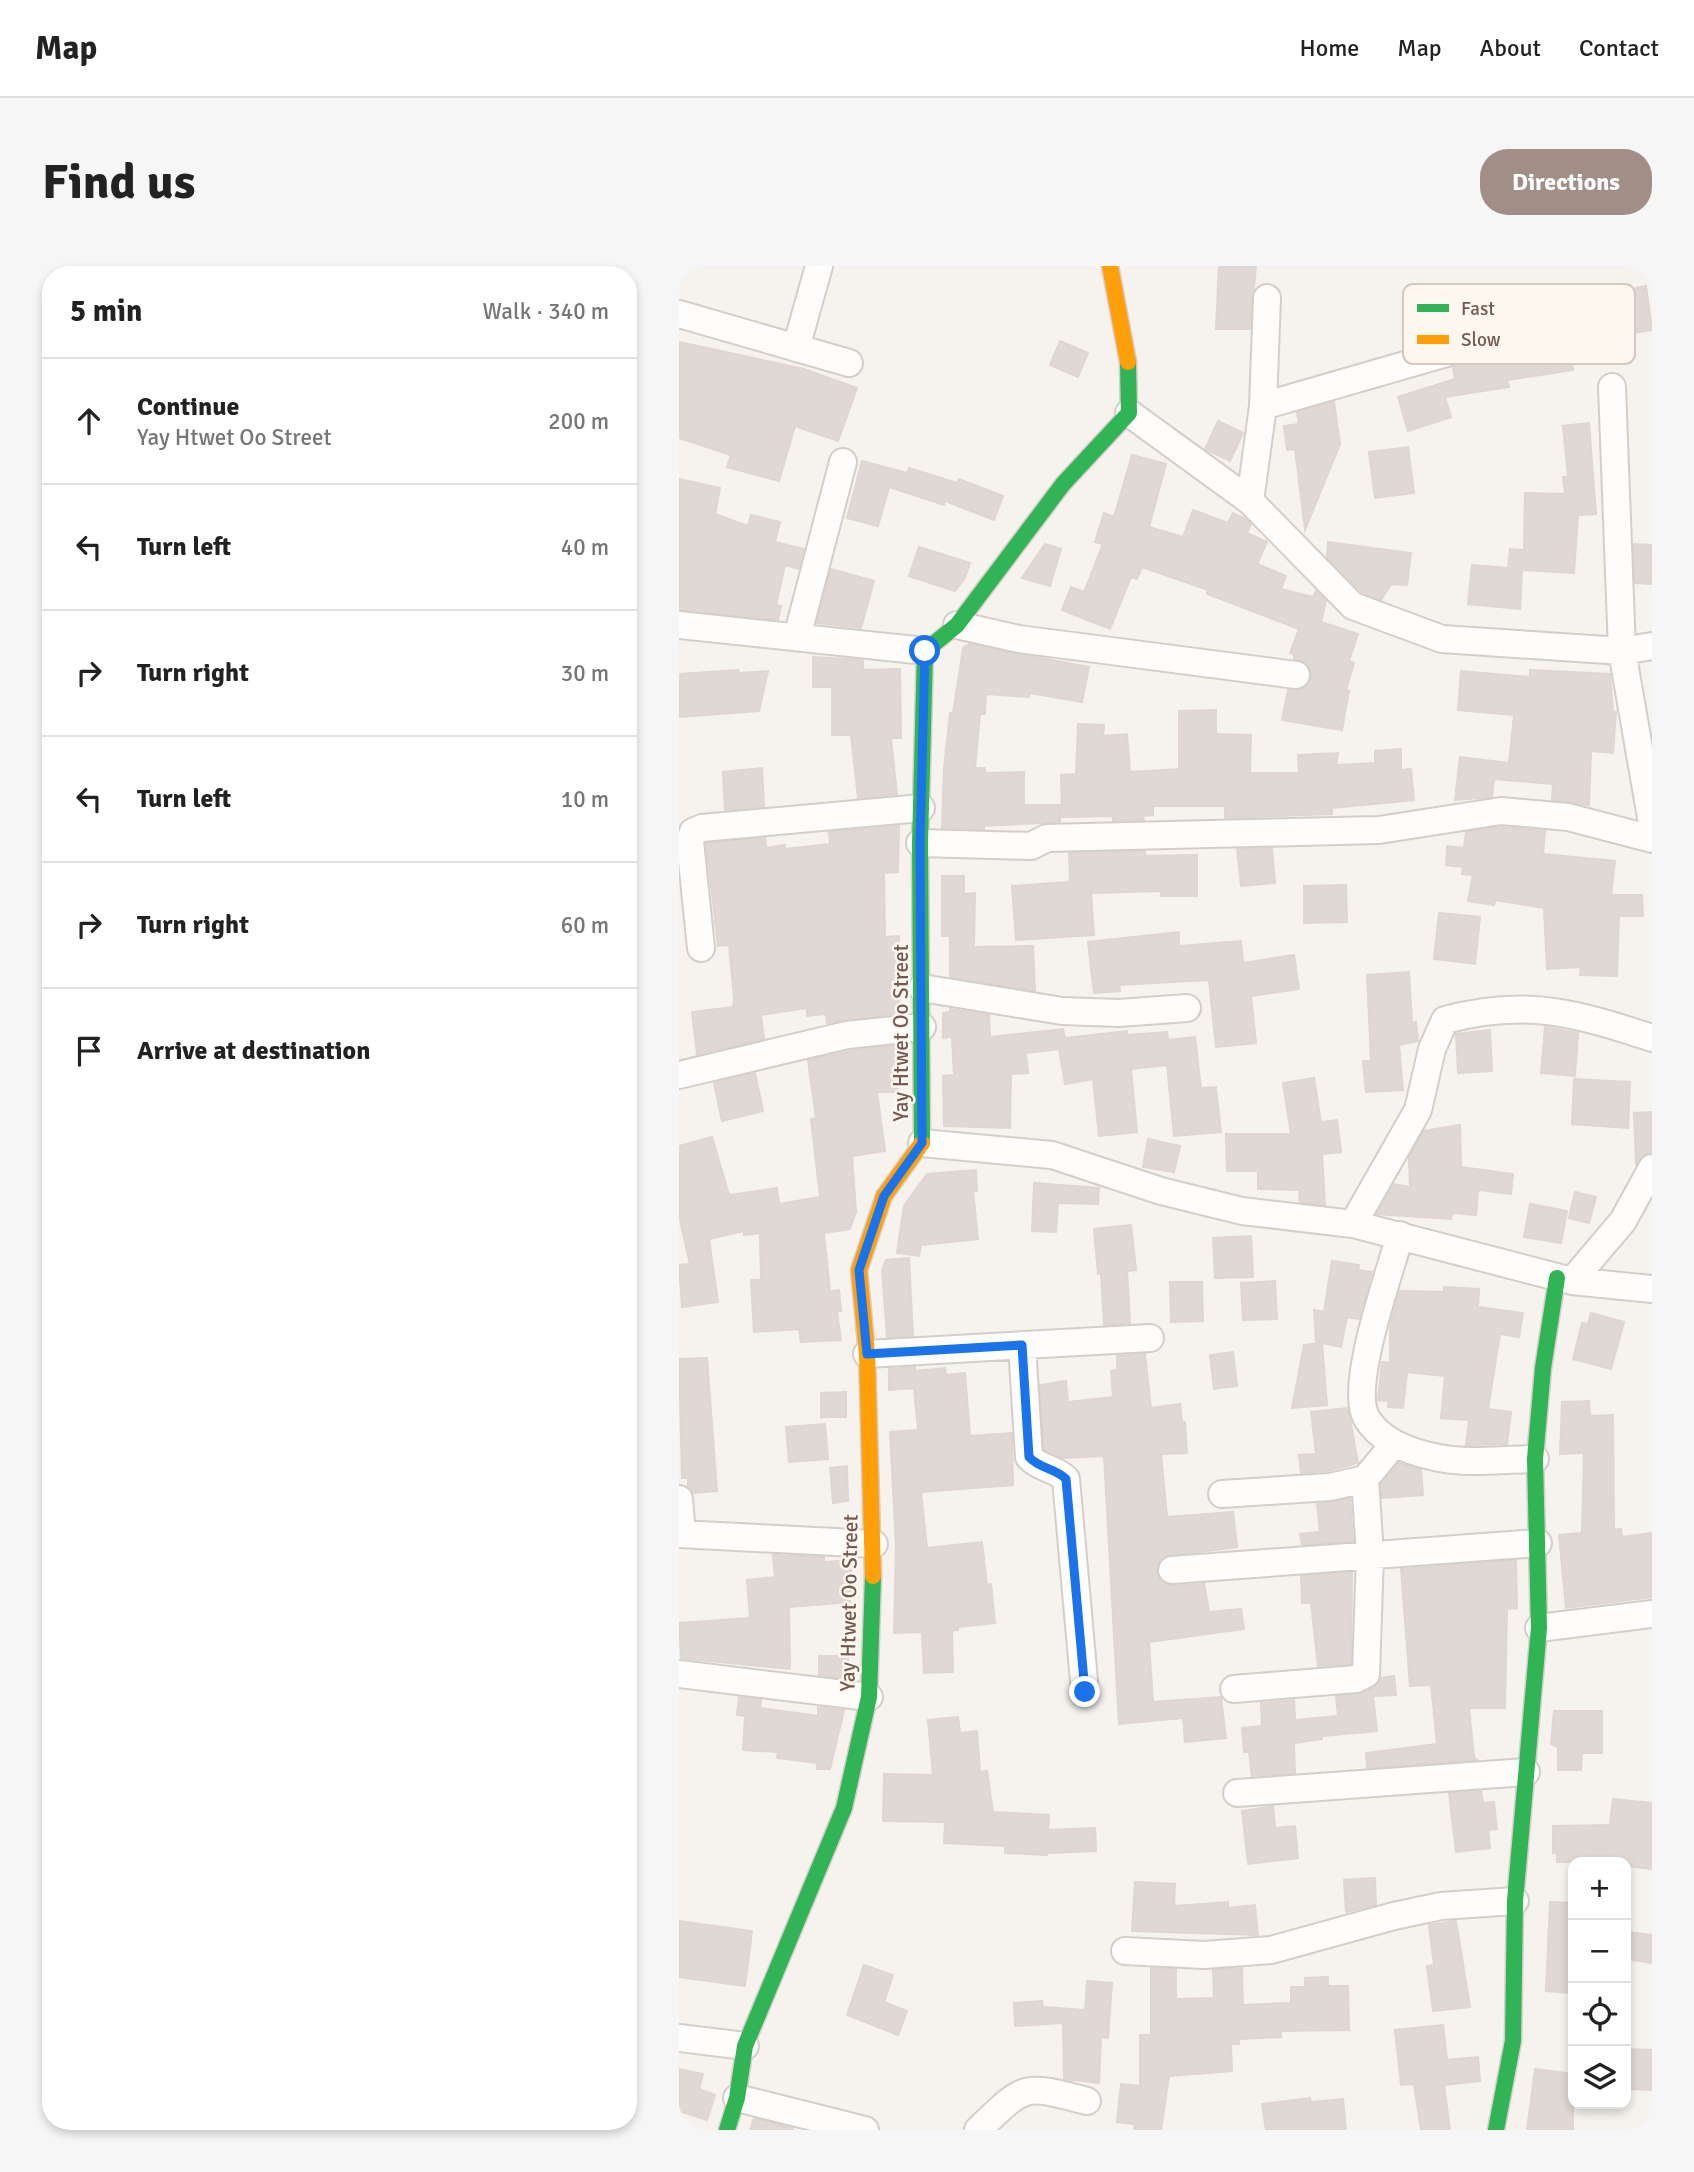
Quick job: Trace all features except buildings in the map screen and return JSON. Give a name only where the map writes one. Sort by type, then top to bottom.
[{"type":"street","points":[[796,348],[819,266]]},
{"type":"street","points":[[679,625],[925,651],[957,625],[1063,484],[1129,413],[1128,350],[1110,266]]},
{"type":"street","points":[[1250,501],[1263,406],[1267,298]]},
{"type":"street","points":[[679,314],[849,363]]},
{"type":"street","points":[[1263,406],[1408,364]]},
{"type":"street","points":[[1612,387],[1622,651],[1652,823]]},
{"type":"street","points":[[1129,413],[1250,501],[1353,606],[1442,639],[1622,651],[1652,646]]},
{"type":"street","points":[[797,637],[843,461]]},
{"type":"street","points":[[957,625],[1019,639],[1296,675]]},
{"type":"street","name":"Yay Htwet Oo Street","points":[[727,2130],[737,2098],[745,2046],[844,1808],[869,1697],[874,1544],[869,1485],[867,1354],[859,1270],[884,1196],[922,1143],[920,843],[925,651]]},
{"type":"street","points":[[701,948],[690,841],[693,832],[702,828],[921,808]]},
{"type":"street","points":[[920,843],[1031,846],[1047,838],[1379,830],[1501,811],[1568,817],[1652,839]]},
{"type":"street","points":[[922,988],[1062,1012],[1119,1013],[1187,1008]]},
{"type":"street","points":[[1353,1224],[1418,1110],[1432,1049],[1445,1020],[1514,1007],[1563,1013],[1652,1038]]},
{"type":"street","points":[[679,1075],[847,1035],[922,1027]]},
{"type":"street","points":[[922,1143],[1052,1155],[1161,1191],[1242,1211],[1353,1224],[1565,1279],[1652,1289]]},
{"type":"street","points":[[1496,2130],[1513,2041],[1515,1901],[1539,1628],[1535,1459],[1543,1368],[1565,1279],[1623,1221],[1652,1168]]},
{"type":"street","points":[[1400,1235],[1369,1347],[1360,1393],[1367,1418],[1394,1444],[1440,1459],[1535,1459]]},
{"type":"street","points":[[867,1354],[1150,1338]]},
{"type":"street","points":[[1022,1345],[1029,1457],[1037,1465],[1058,1471],[1066,1479],[1085,1692]]},
{"type":"street","points":[[1222,1494],[1330,1487],[1365,1479],[1394,1444]]},
{"type":"street","points":[[1234,1689],[1356,1679],[1366,1674],[1370,1555],[1365,1479]]},
{"type":"street","points":[[679,1499],[680,1534],[874,1544]]},
{"type":"street","points":[[1171,1570],[1538,1543]]},
{"type":"street","points":[[1539,1628],[1562,1623],[1639,1619],[1652,1615]]},
{"type":"street","points":[[679,1674],[869,1697]]},
{"type":"street","points":[[1237,1793],[1526,1772]]},
{"type":"street","points":[[1125,1951],[1204,1955],[1271,1950],[1429,1908],[1515,1901]]},
{"type":"street","points":[[679,2038],[745,2046]]},
{"type":"street","points":[[978,2130],[1017,2093],[1048,2091],[1087,2101]]},
{"type":"street","points":[[737,2098],[865,2130]]},
{"type":"traffic: fast","points":[[922,1143],[920,843],[925,651],[957,625],[1063,484],[1129,413],[1128,362]]},
{"type":"traffic: fast","points":[[1496,2130],[1513,2041],[1515,1901],[1539,1628],[1535,1459],[1543,1368],[1557,1278]]},
{"type":"traffic: fast","points":[[727,2130],[737,2098],[745,2046],[844,1808],[869,1697],[873,1576]]},
{"type":"traffic: slow","points":[[1110,266],[1128,362]]},
{"type":"traffic: slow","points":[[873,1576],[867,1354],[859,1270],[884,1196],[922,1143]]},
{"type":"route","points":[[925,651],[920,843],[922,1143],[884,1196],[859,1270],[867,1354],[1022,1345],[1029,1457],[1037,1465],[1058,1471],[1066,1479],[1085,1692]]}]
